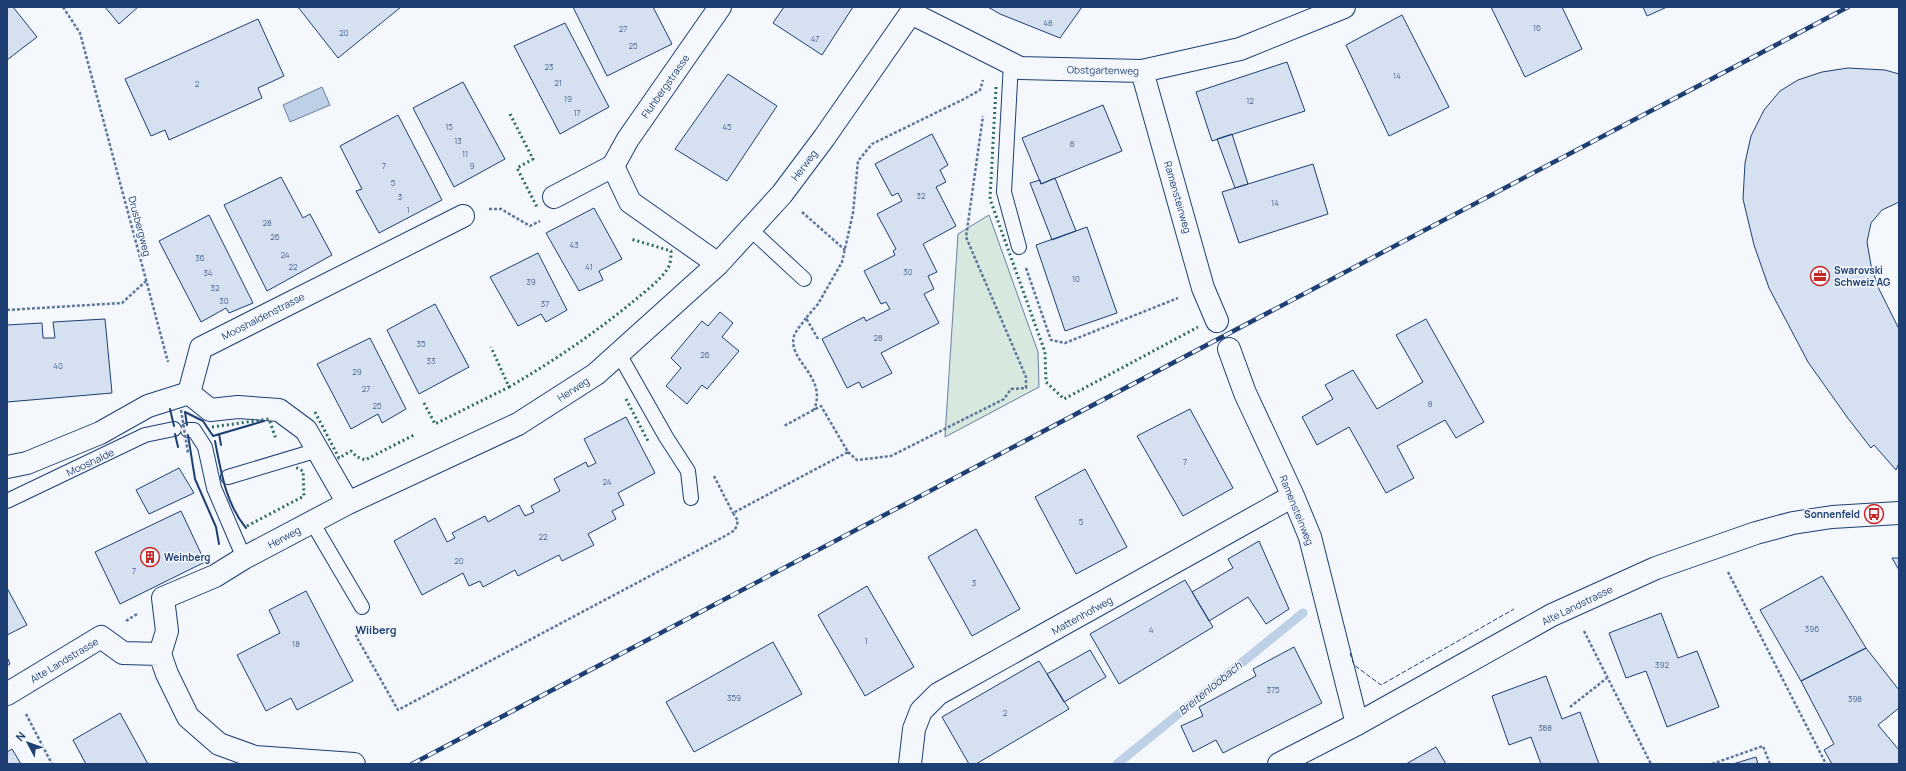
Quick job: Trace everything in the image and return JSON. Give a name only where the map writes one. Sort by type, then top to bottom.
[{"type":"street","name":"Fluhbergstrasse","points":[[613,166],[628,138],[720,7]]},
{"type":"street","name":"Obstgartenweg","points":[[913,10],[1020,68],[1142,71],[1240,49],[1344,7]]},
{"type":"street","name":"Herweg","points":[[163,598],[215,576],[244,558],[348,503],[518,424],[596,374],[718,264],[782,194],[824,138],[913,10]]},
{"type":"street","name":"Ramensteinweg","points":[[1142,71],[1203,288],[1217,321]]},
{"type":"street","points":[[554,197],[613,166],[630,202],[718,264]]},
{"type":"street","name":"Mooshaldenstrasse","points":[[182,400],[201,348],[367,263],[463,216]]},
{"type":"street","name":"Ramensteinweg","points":[[1229,349],[1245,393],[1293,496],[1310,537],[1357,724]]},
{"type":"street","points":[[7,467],[27,463],[100,434],[148,406],[182,400],[210,410],[238,407],[279,410],[306,430],[348,503]]},
{"type":"street","name":"Mattenhofweg","points":[[910,764],[914,729],[921,711],[938,694],[1293,496]]},
{"type":"street","name":"Alte Landstrasse","points":[[1279,764],[1357,724],[1571,606],[1656,568],[1756,533],[1793,523],[1832,517],[1899,513]]},
{"type":"street","points":[[163,598],[167,631],[160,654],[167,674],[188,717],[219,744],[255,757],[354,764]]},
{"type":"street","name":"Alte Landstrasse","points":[[10,692],[101,637],[123,653],[160,654]]},
{"type":"lane","points":[[1001,58],[1004,192],[1019,247]]},
{"type":"lane","points":[[750,229],[804,279]]},
{"type":"lane","points":[[619,354],[666,438],[688,471],[691,498]]},
{"type":"lane","name":"Mooshalde","points":[[7,501],[145,435],[181,429],[194,430],[206,447],[214,488],[244,558]]},
{"type":"lane","points":[[228,477],[318,450]]},
{"type":"lane","points":[[312,522],[362,607]]},
{"type":"path","name":"Drusbergweg","points":[[63,7],[80,33],[146,281],[182,400],[188,453]]},
{"type":"path","points":[[814,410],[818,400],[817,387],[794,348],[794,336],[818,304],[842,262],[853,213],[858,161],[872,144],[980,90],[1001,58]]},
{"type":"path","points":[[784,426],[821,406],[848,452],[857,460],[891,456],[1004,399],[1012,389],[1026,388],[1026,378],[966,237],[984,109]]},
{"type":"path","points":[[782,194],[845,250]]},
{"type":"path","points":[[463,216],[475,209],[501,209],[530,226],[562,208],[554,197]]},
{"type":"path","points":[[1019,247],[1051,340],[1065,343],[1203,288]]},
{"type":"path","points":[[7,310],[122,303],[146,281]]},
{"type":"path","points":[[806,318],[818,339]]},
{"type":"path","points":[[368,630],[356,636],[398,710],[725,536],[735,530],[738,521],[733,512],[848,452]]},
{"type":"path","points":[[1716,547],[1826,764]]},
{"type":"path","points":[[101,637],[163,598]]},
{"type":"path","points":[[1571,606],[1651,764]]},
{"type":"path","points":[[1570,708],[1607,677]]},
{"type":"path","points":[[10,692],[52,764]]},
{"type":"path","points":[[1712,764],[1763,746],[1770,764]]},
{"type":"shaded area","points":[[989,215],[1038,352],[1039,387],[945,437],[958,234]]},
{"type":"water","points":[[322,87],[330,105],[290,122],[283,105]]},
{"type":"building","points":[[7,7],[13,7],[37,37],[7,60]]},
{"type":"building","points":[[105,7],[138,7],[119,24]]},
{"type":"building","points":[[298,7],[401,7],[338,58]]},
{"type":"building","points":[[573,7],[653,7],[672,44],[607,76]]},
{"type":"building","points":[[784,7],[853,7],[822,55],[773,23]]},
{"type":"building","points":[[988,7],[1082,7],[1060,38],[1000,14]]},
{"type":"building","points":[[1491,7],[1562,7],[1582,49],[1525,77]]},
{"type":"building","points":[[1643,7],[1667,7],[1647,16]]},
{"type":"building","points":[[1402,15],[1449,107],[1389,136],[1346,45]]},
{"type":"building","points":[[258,19],[284,76],[258,88],[262,98],[169,140],[165,130],[151,136],[125,79]]},
{"type":"building","points":[[565,23],[609,107],[560,134],[514,46]]},
{"type":"building","points":[[1287,62],[1305,111],[1212,141],[1196,92]]},
{"type":"building","name":"Swarovski Schweiz AG","points":[[1848,68],[1885,70],[1899,74],[1899,202],[1882,210],[1871,223],[1867,242],[1871,265],[1878,287],[1899,329],[1899,463],[1896,470],[1874,445],[1871,448],[1808,362],[1769,288],[1754,245],[1743,199],[1745,163],[1751,136],[1764,110],[1780,91],[1798,80],[1822,72]]},
{"type":"building","points":[[728,74],[777,106],[727,181],[675,149]]},
{"type":"building","points":[[463,82],[505,159],[454,187],[413,108]]},
{"type":"building","points":[[1103,105],[1122,151],[1041,184],[1022,138]]},
{"type":"building","points":[[398,115],[442,200],[379,233],[356,191],[362,189],[340,146]]},
{"type":"building","points":[[932,134],[948,165],[940,170],[946,182],[936,187],[956,226],[923,244],[937,272],[928,276],[934,289],[924,294],[939,323],[881,353],[892,373],[862,388],[859,382],[847,388],[822,339],[864,317],[866,321],[890,309],[886,302],[881,304],[864,271],[895,255],[893,251],[896,249],[877,214],[902,201],[898,193],[892,196],[875,164]]},
{"type":"building","points":[[1232,134],[1248,184],[1235,188],[1217,139]]},
{"type":"building","points":[[1313,164],[1328,214],[1239,243],[1222,192]]},
{"type":"building","points":[[281,177],[303,218],[310,214],[332,255],[267,291],[224,205]]},
{"type":"building","points":[[1055,178],[1076,231],[1052,240],[1030,183],[1040,180],[1041,184]]},
{"type":"building","points":[[594,208],[622,259],[599,271],[603,280],[579,291],[546,233]]},
{"type":"building","points":[[209,215],[253,303],[229,313],[226,308],[201,322],[159,241]]},
{"type":"building","points":[[1087,227],[1117,313],[1065,331],[1036,245]]},
{"type":"building","points":[[538,253],[567,310],[546,322],[541,314],[518,326],[490,277]]},
{"type":"building","points":[[435,304],[469,367],[419,394],[387,330]]},
{"type":"building","points":[[720,312],[733,323],[722,337],[739,351],[707,389],[702,385],[687,404],[666,386],[681,368],[671,358],[702,321],[708,326]]},
{"type":"building","points":[[105,319],[112,393],[7,402],[7,325],[42,323],[43,338],[55,338],[53,322]]},
{"type":"building","points":[[1426,319],[1484,422],[1456,438],[1445,420],[1397,446],[1414,478],[1386,493],[1349,427],[1317,445],[1302,417],[1333,399],[1325,385],[1353,370],[1377,409],[1423,382],[1396,335]]},
{"type":"building","points":[[370,338],[406,409],[382,423],[378,414],[351,429],[317,364]]},
{"type":"building","points":[[1190,409],[1233,488],[1183,516],[1137,436]]},
{"type":"building","points":[[626,417],[655,473],[618,493],[624,505],[612,511],[616,519],[588,534],[594,545],[562,561],[559,555],[518,576],[515,570],[483,587],[480,581],[469,586],[463,573],[422,595],[394,541],[435,518],[447,542],[455,538],[452,533],[485,516],[488,522],[519,505],[525,516],[534,512],[531,506],[560,491],[554,479],[586,462],[588,467],[596,463],[584,439]]},
{"type":"building","points":[[179,468],[194,493],[149,514],[136,490]]},
{"type":"building","points":[[1085,469],[1127,547],[1076,574],[1035,497]]},
{"type":"building","name":"Weinberg","points":[[181,511],[205,562],[120,604],[95,552]]},
{"type":"building","points":[[976,529],[1020,609],[972,636],[928,557]]},
{"type":"building","points":[[1259,541],[1289,609],[1266,624],[1248,597],[1209,621],[1192,592],[1233,568],[1228,559]]},
{"type":"building","points":[[1892,558],[1899,558],[1899,570]]},
{"type":"building","points":[[1822,576],[1866,648],[1801,681],[1760,610]]},
{"type":"building","points":[[1185,580],[1213,627],[1119,684],[1090,634]]},
{"type":"building","points":[[867,586],[914,667],[865,696],[818,615]]},
{"type":"building","points":[[7,588],[27,625],[7,635]]},
{"type":"building","points":[[306,591],[353,681],[297,710],[291,698],[266,711],[237,655],[280,633],[269,610]]},
{"type":"building","points":[[1661,613],[1678,658],[1697,651],[1719,707],[1667,727],[1646,671],[1626,678],[1609,633]]},
{"type":"building","points":[[773,642],[802,694],[694,752],[666,702]]},
{"type":"building","points":[[1294,647],[1322,703],[1223,753],[1216,740],[1193,752],[1181,726],[1203,716],[1199,707],[1256,676],[1253,669]]},
{"type":"building","points":[[1866,648],[1899,690],[1899,708],[1878,725],[1899,750],[1899,764],[1832,764],[1824,750],[1834,744],[1801,681]]},
{"type":"building","points":[[1090,650],[1106,677],[1064,702],[1047,674]]},
{"type":"building","points":[[7,657],[10,664],[7,666]]},
{"type":"building","points":[[1039,661],[1069,709],[976,764],[969,764],[942,717]]},
{"type":"building","points":[[1546,676],[1562,719],[1580,712],[1599,764],[1541,764],[1531,737],[1509,745],[1492,696]]},
{"type":"building","points":[[120,713],[148,764],[86,764],[73,740]]},
{"type":"building","points":[[1436,747],[1446,764],[1406,764]]},
{"type":"building","points":[[12,749],[21,764],[7,764],[7,752]]},
{"type":"building","points":[[1756,757],[1758,764],[1733,764]]},
{"type":"waterway","name":"Breitenloobach","points":[[1117,764],[1303,613]]},
{"type":"railway","points":[[412,764],[1848,7]]},
{"type":"hedge","points":[[996,87],[990,199],[1045,352],[1046,382],[1064,399],[1198,327]]},
{"type":"hedge","points":[[510,114],[533,159],[517,168],[537,207]]},
{"type":"hedge","points":[[509,387],[556,358],[616,315],[649,288],[668,269],[671,251],[631,239]]},
{"type":"hedge","points":[[424,403],[435,424],[509,387],[491,347]]},
{"type":"hedge","points":[[626,399],[649,443]]},
{"type":"hedge","points":[[315,412],[339,458],[351,451],[357,457],[365,460],[414,435]]},
{"type":"hedge","points":[[212,427],[269,419],[276,439]]},
{"type":"hedge","points":[[247,526],[304,496],[303,471],[295,467]]},
{"type":"fence","points":[[1350,653],[1354,665],[1381,685],[1514,609]]},
{"type":"wall","points":[[170,409],[174,426]]},
{"type":"wall","points":[[187,425],[185,412],[203,421],[213,436],[264,421]]},
{"type":"wall","points":[[175,434],[178,447]]},
{"type":"wall","points":[[219,434],[221,445]]},
{"type":"wall","points":[[188,435],[195,479],[216,527],[219,544]]},
{"type":"wall","points":[[215,441],[225,487],[239,519],[246,528]]},
{"type":"place","name":"Swarovski Schweiz AG","points":[[1820,276]]},
{"type":"place","name":"Sonnenfeld","points":[[1874,514]]},
{"type":"place","name":"Weinberg","points":[[150,557]]},
{"type":"district","name":"Wiiberg","points":[[376,630]]}]
